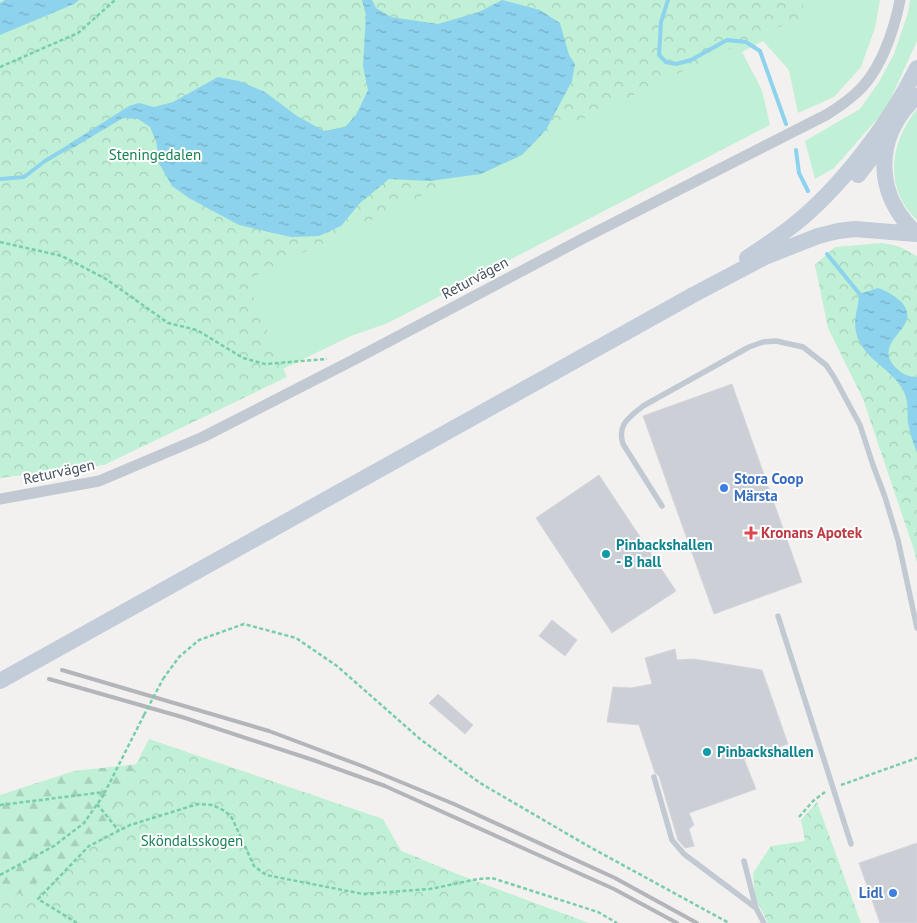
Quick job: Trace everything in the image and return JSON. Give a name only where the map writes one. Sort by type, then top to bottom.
[{"type":"main road","points":[[693,295],[791,226],[831,190],[883,124],[917,68]]},
{"type":"main road","points":[[766,257],[800,233],[844,191],[889,136],[897,120],[912,101],[917,84]]},
{"type":"main road","points":[[889,136],[884,162],[888,189],[898,213],[917,234]]},
{"type":"main road","points":[[0,681],[693,295],[766,257],[818,236],[838,231],[855,229],[917,234]]},
{"type":"street","name":"Returvägen","points":[[0,499],[99,481],[203,437],[584,238],[826,115],[857,93],[884,54],[900,0]]},
{"type":"lane","points":[[662,506],[620,435],[622,426],[629,417],[643,406],[749,347],[763,342],[776,341],[803,347],[826,365],[860,425],[898,540],[917,628]]},
{"type":"lane","points":[[778,616],[851,844]]},
{"type":"lane","points":[[654,777],[672,840],[684,854],[756,908]]},
{"type":"lane","points":[[744,861],[756,908],[764,923]]},
{"type":"path","points":[[0,67],[78,33],[115,0]]},
{"type":"path","points":[[0,242],[62,256],[106,279],[168,322],[197,330],[243,358],[265,364],[332,358]]},
{"type":"path","points":[[0,875],[54,846],[84,823],[105,792],[163,679],[179,657],[199,640],[244,624],[296,638],[337,666],[420,739],[480,783],[588,846],[729,923]]},
{"type":"path","points":[[799,817],[826,790],[917,758]]},
{"type":"path","points":[[0,805],[105,792]]},
{"type":"path","points":[[97,804],[118,831]]},
{"type":"path","points":[[77,923],[38,899],[89,846],[130,825],[198,804],[212,805],[224,810],[232,818],[254,866],[266,875],[363,894],[430,889],[492,878],[598,912],[617,923]]},
{"type":"green space","name":"Steningedalen","points":[[0,0],[804,0],[801,20],[767,31],[246,280],[287,377],[104,465],[0,478]]},
{"type":"green space","name":"Steningedalen","points":[[503,0],[880,0],[875,28],[861,67],[834,97],[798,113],[789,70],[763,41],[742,52],[762,90],[770,125],[388,323],[351,336],[97,459],[0,72]]},
{"type":"green space","points":[[910,0],[917,0],[917,41],[886,109],[834,168],[815,179],[805,141],[860,109],[879,82],[894,54],[908,13]]},
{"type":"green space","points":[[917,109],[917,220],[906,207],[899,194],[895,180],[894,165],[896,150],[901,136]]},
{"type":"green space","points":[[882,243],[898,246],[917,256],[917,563],[863,399],[828,328],[815,265],[835,247]]},
{"type":"green space","name":"Sköndalsskogen","points":[[149,739],[383,819],[403,854],[589,923],[11,923],[0,913],[0,905],[53,873],[108,819]]},
{"type":"green space","name":"Sköndalsskogen","points":[[175,760],[337,824],[575,923],[0,923],[0,795],[74,771]]},
{"type":"green space","points":[[817,802],[861,923],[768,923],[755,897],[753,873],[771,846],[805,841],[801,820]]},
{"type":"water","points":[[5,0],[79,0],[74,4],[0,35],[0,3]]},
{"type":"water","points":[[362,0],[372,0],[376,8],[391,17],[438,24],[479,12],[502,0],[540,10],[560,23],[569,55],[575,64],[572,81],[546,130],[522,155],[481,174],[429,181],[389,179],[360,203],[341,226],[319,236],[291,237],[239,225],[189,198],[172,186],[160,165],[156,141],[150,127],[138,119],[123,118],[71,149],[69,144],[129,106],[139,103],[154,107],[173,102],[218,77],[239,81],[265,92],[297,116],[324,131],[345,127],[356,115],[368,90],[363,66],[366,15]]},
{"type":"water","points":[[878,288],[890,293],[901,301],[907,311],[905,324],[891,344],[889,355],[898,370],[908,376],[917,377],[917,453],[908,423],[907,403],[904,392],[893,376],[864,350],[856,332],[855,322],[859,294]]},
{"type":"building","points":[[732,384],[802,582],[714,614],[643,416]]},
{"type":"building","name":"Pinbackshallen - B hall","points":[[599,475],[676,591],[612,633],[536,518]]},
{"type":"building","points":[[552,620],[577,640],[565,656],[539,636]]},
{"type":"building","name":"Pinbackshallen","points":[[675,649],[677,660],[694,659],[762,670],[788,744],[744,759],[756,789],[689,813],[694,825],[689,829],[694,846],[685,848],[678,840],[659,776],[655,773],[639,725],[607,722],[613,687],[631,688],[652,684],[645,658]]},
{"type":"building","points":[[438,694],[473,725],[465,734],[429,703]]},
{"type":"building","name":"Lidl","points":[[917,843],[917,923],[880,923],[859,863]]},
{"type":"waterway","points":[[668,0],[661,22],[659,55],[666,62],[676,64],[691,60],[727,40],[746,42],[760,51],[786,124]]},
{"type":"waterway","points":[[0,179],[24,177],[45,161],[70,146]]},
{"type":"waterway","points":[[796,150],[799,173],[808,191]]},
{"type":"waterway","points":[[827,254],[862,297]]},
{"type":"railway","points":[[62,670],[269,731],[362,766],[454,804],[615,878],[697,923]]},
{"type":"railway","points":[[49,679],[182,717],[385,786],[614,889],[677,923]]},
{"type":"place","name":"Stora Coop Märsta","points":[[724,488]]},
{"type":"place","name":"Kronans Apotek","points":[[751,533]]},
{"type":"place","name":"Pinbackshallen - B hall","points":[[606,554]]},
{"type":"place","name":"Pinbackshallen","points":[[707,752]]},
{"type":"place","name":"Lidl","points":[[893,893]]}]
